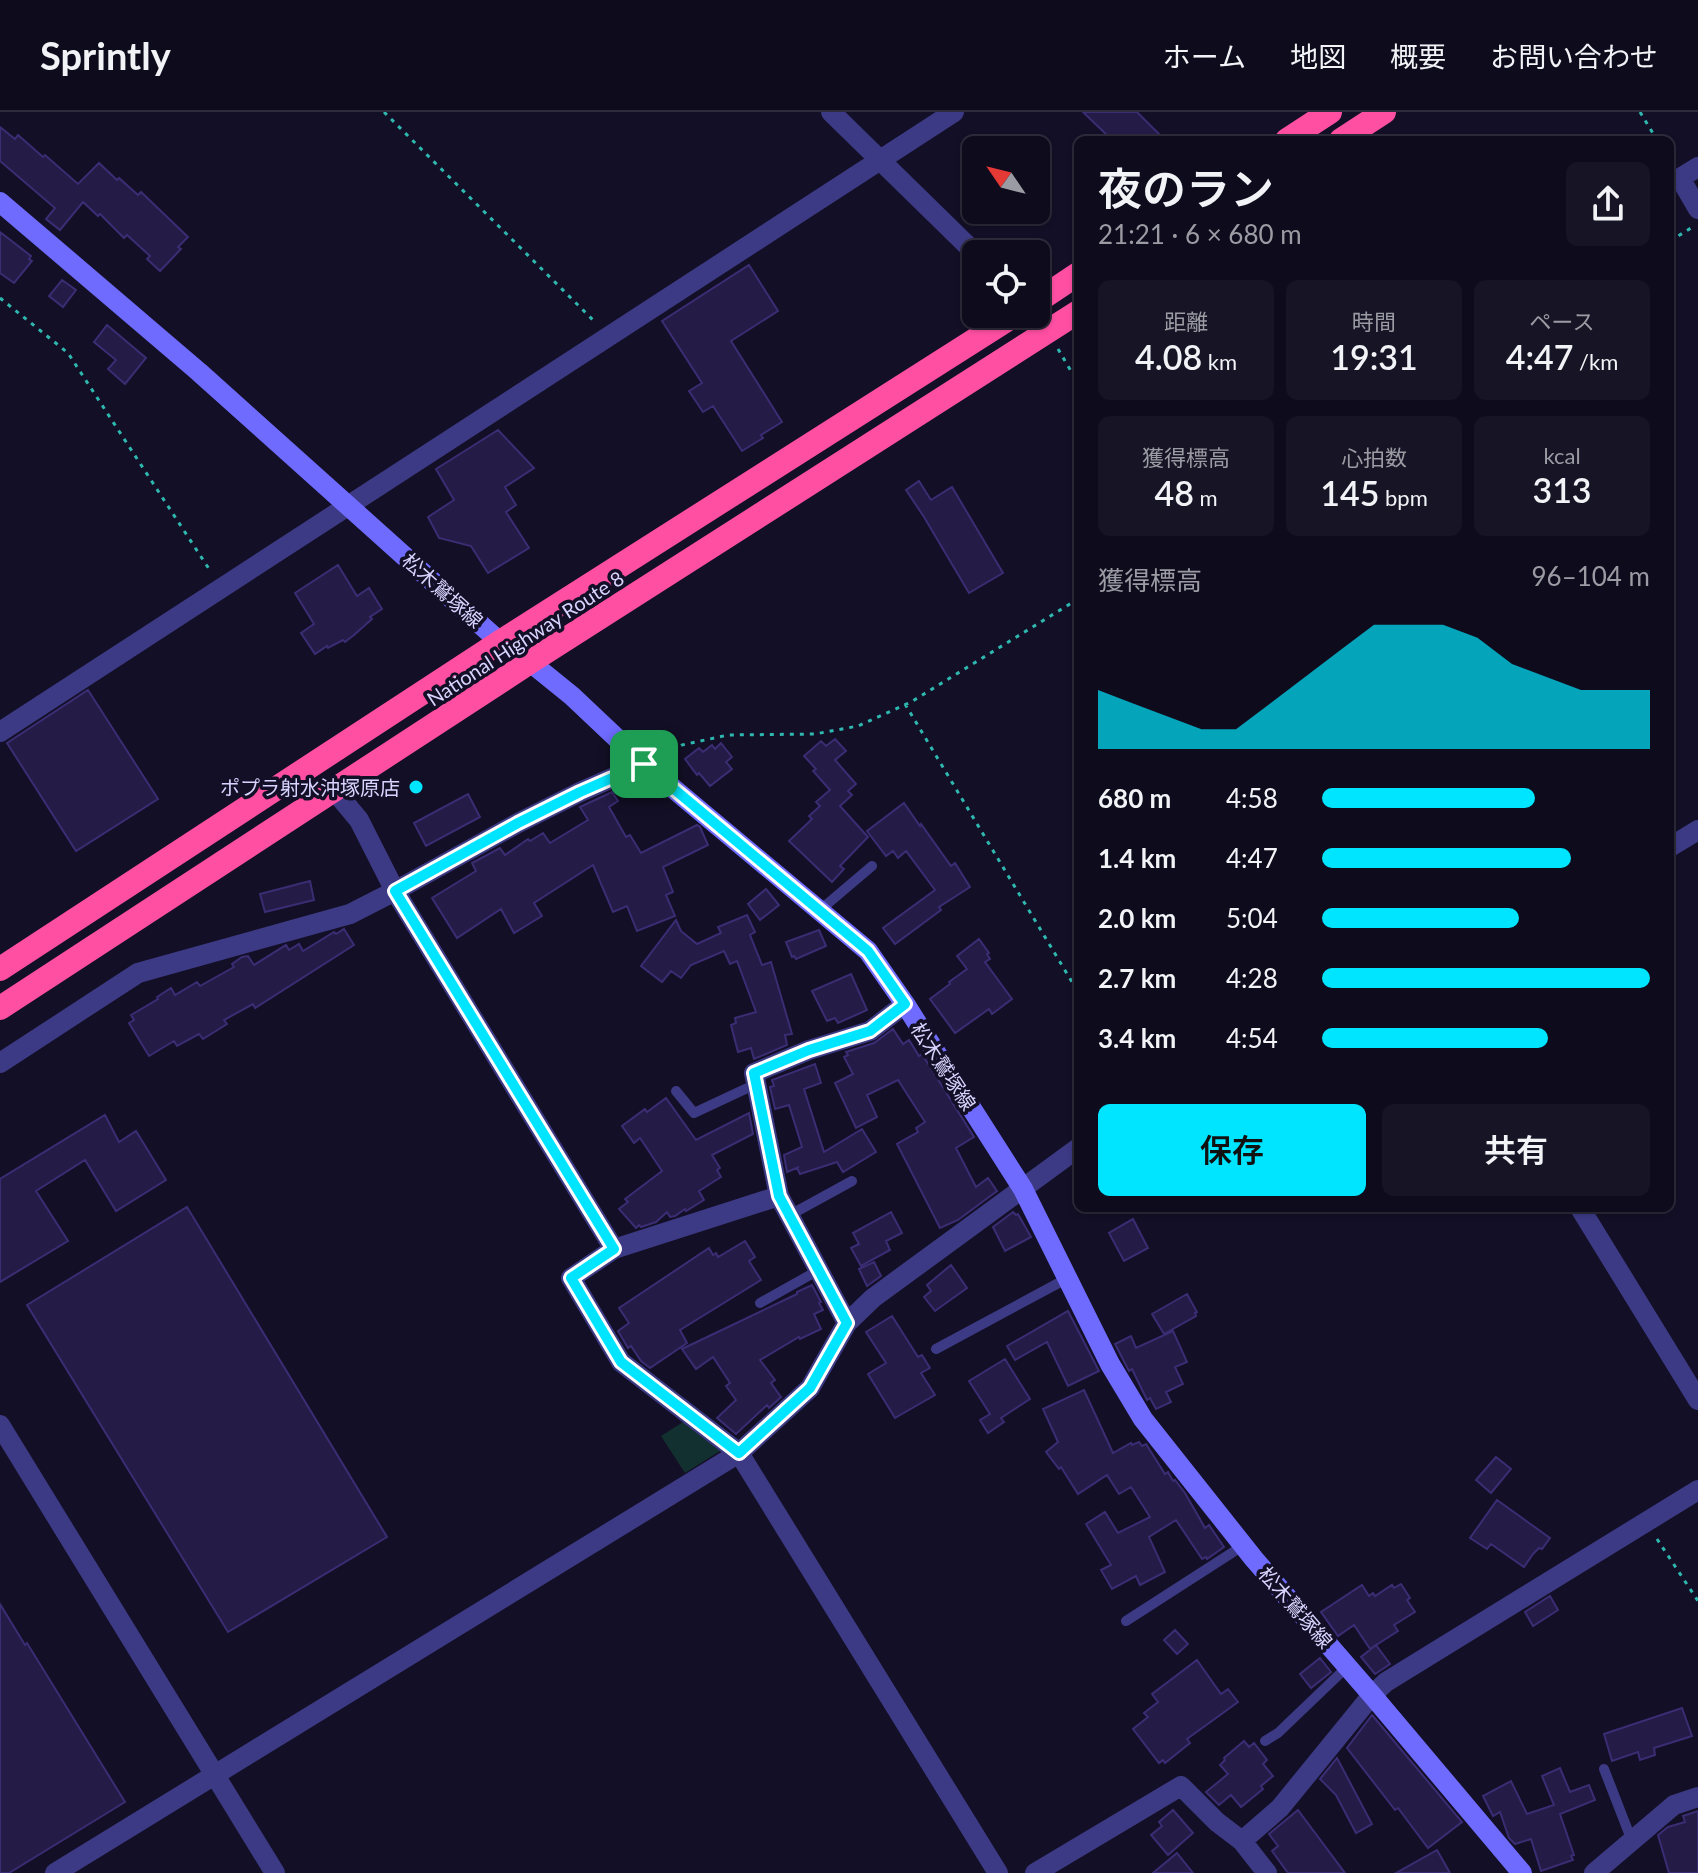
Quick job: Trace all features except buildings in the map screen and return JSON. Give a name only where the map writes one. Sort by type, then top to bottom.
[{"type":"highway","points":[[1293,136],[1330,112]]},
{"type":"highway","points":[[1347,136],[1384,112]]},
{"type":"highway","points":[[1050,293],[1074,277]]},
{"type":"highway","name":"National Highway Route 8","points":[[0,1008],[530,662],[1074,315]]},
{"type":"highway","name":"National Highway Route 8","points":[[0,969],[500,642],[994,328]]},
{"type":"highway","points":[[0,959],[88,911]]},
{"type":"main road","name":"松木鷲塚線","points":[[0,202],[199,372],[500,642],[572,696],[645,765],[868,951],[1023,1189],[1110,1364],[1143,1419],[1244,1545],[1522,1873]]},
{"type":"street","points":[[831,112],[962,240]]},
{"type":"street","points":[[0,732],[954,112]]},
{"type":"street","points":[[1698,167],[1680,178],[1698,209]]},
{"type":"street","points":[[0,1063],[138,973],[350,914],[518,823],[580,792],[645,765]]},
{"type":"street","points":[[334,790],[359,820],[395,891],[614,1249]]},
{"type":"street","points":[[1674,845],[1698,830]]},
{"type":"street","points":[[847,1323],[779,1196],[754,1073],[809,1050],[870,1031],[905,1004]]},
{"type":"street","points":[[55,1873],[739,1453],[810,1388],[847,1323],[873,1298],[1074,1151]]},
{"type":"street","points":[[779,1196],[614,1249],[571,1278],[621,1362],[739,1453],[998,1873]]},
{"type":"street","points":[[1582,1212],[1698,1400]]},
{"type":"street","points":[[0,1425],[275,1873]]},
{"type":"street","points":[[1242,1841],[1280,1808],[1386,1682],[1698,1490]]},
{"type":"street","points":[[1035,1873],[1181,1786],[1217,1822],[1242,1841],[1267,1873]]},
{"type":"street","points":[[1594,1873],[1674,1805],[1698,1797]]},
{"type":"lane","points":[[819,911],[872,866]]},
{"type":"lane","points":[[676,1091],[694,1113],[756,1084]]},
{"type":"lane","points":[[790,1215],[852,1181]]},
{"type":"lane","points":[[760,1303],[819,1270]]},
{"type":"lane","points":[[936,1349],[1066,1279]]},
{"type":"lane","points":[[1126,1621],[1244,1545]]},
{"type":"lane","points":[[1265,1741],[1278,1733],[1348,1666]]},
{"type":"lane","points":[[1604,1769],[1632,1841]]},
{"type":"path","points":[[384,112],[609,335]]},
{"type":"path","points":[[1640,112],[1655,136]]},
{"type":"path","points":[[1674,239],[1698,224]]},
{"type":"path","points":[[0,298],[68,353],[222,588]]},
{"type":"path","points":[[1047,332],[1074,376]]},
{"type":"path","points":[[645,765],[682,745],[728,735],[815,734],[858,726],[905,704],[1074,601]]},
{"type":"path","points":[[905,704],[1074,985]]},
{"type":"path","points":[[1646,1523],[1698,1601]]},
{"type":"green space","points":[[683,1422],[720,1451],[685,1473],[661,1436]]},
{"type":"place","name":"ポプラ射水沖塚原店","points":[[416,787]]},
{"type":"route","points":[[644,764],[868,951],[905,1004],[870,1031],[809,1050],[754,1073],[779,1196],[847,1323],[810,1388],[739,1453],[621,1362],[571,1278],[614,1249],[395,891],[518,823],[644,764]]}]
